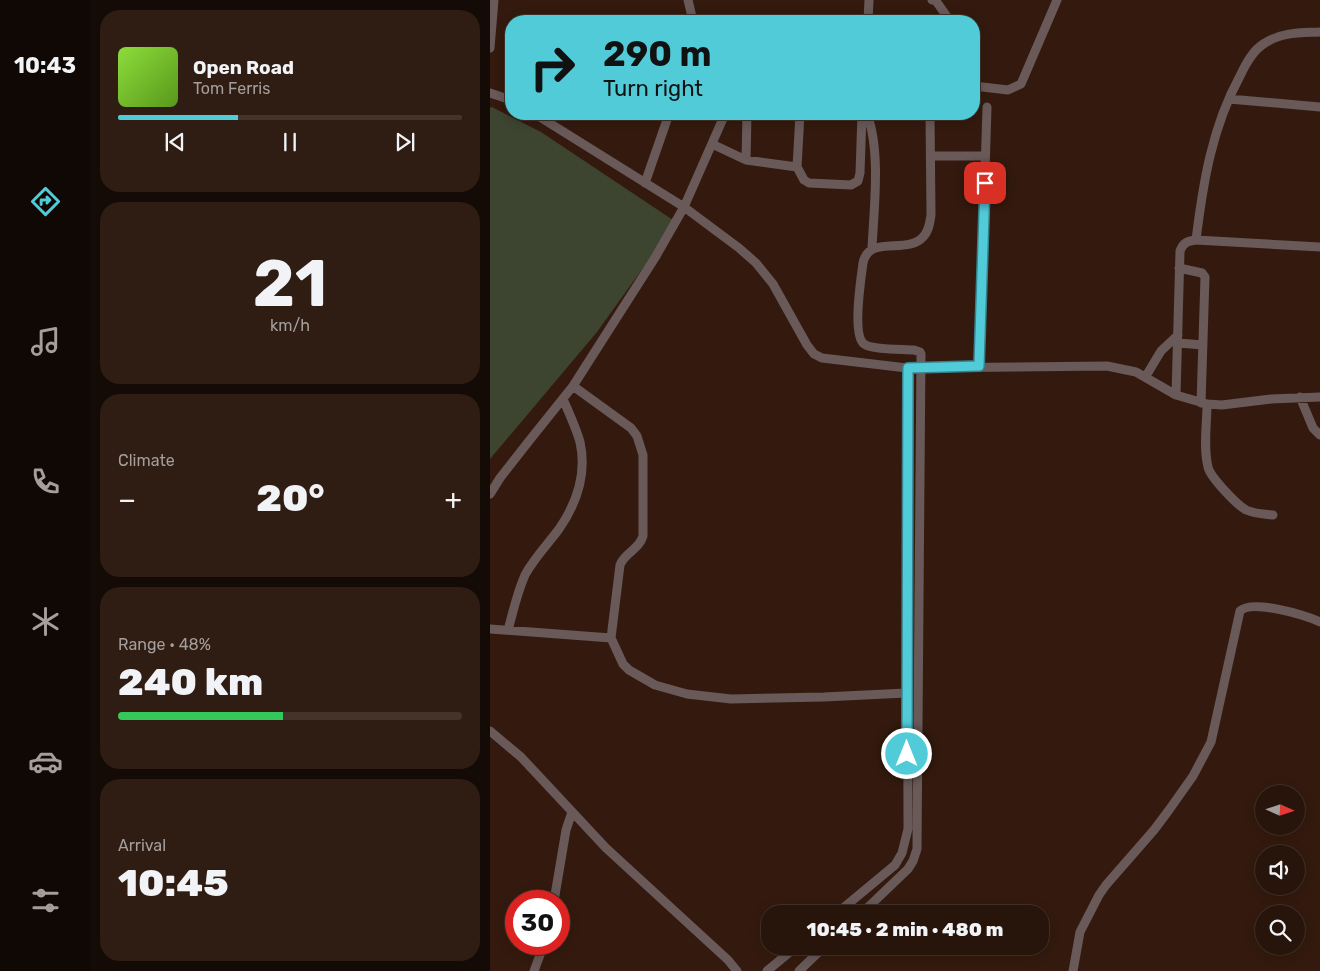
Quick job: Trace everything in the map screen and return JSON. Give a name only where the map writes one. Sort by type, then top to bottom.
[{"type":"street","points":[[490,48],[494,0]]},
{"type":"street","points":[[688,0],[692,15]]},
{"type":"street","points":[[868,15],[869,0],[875,0]]},
{"type":"street","points":[[932,0],[936,1],[946,15]]},
{"type":"street","points":[[980,87],[1008,90],[1021,84],[1058,0]]},
{"type":"street","points":[[1196,240],[1201,199],[1210,152],[1229,99],[1245,65],[1262,45],[1289,33],[1320,32]]},
{"type":"street","points":[[490,93],[505,98]]},
{"type":"street","points":[[1229,99],[1320,107]]},
{"type":"street","points":[[979,366],[987,107]]},
{"type":"street","points":[[545,120],[684,207],[739,248],[756,263],[773,284],[807,346],[817,356],[822,358],[908,368],[1107,366],[1123,368],[1146,376],[1176,395],[1204,403],[1222,405],[1320,397]]},
{"type":"street","points":[[645,183],[667,120]]},
{"type":"street","points":[[490,494],[500,478],[564,399],[656,256],[684,207],[722,120]]},
{"type":"street","points":[[746,160],[747,120]]},
{"type":"street","points":[[800,120],[797,167],[801,177],[809,183],[851,185],[855,184],[860,172],[862,120]]},
{"type":"street","points":[[870,120],[875,146],[872,248]]},
{"type":"street","points":[[870,905],[903,874],[913,861],[917,849],[921,354],[918,351],[871,347],[864,344],[858,325],[862,263],[866,254],[872,248],[914,243],[923,237],[931,214],[930,120]]},
{"type":"street","points":[[712,144],[746,160],[797,167]]},
{"type":"street","points":[[931,156],[985,156]]},
{"type":"street","points":[[1176,395],[1179,268],[1180,251],[1183,244],[1196,240],[1320,247]]},
{"type":"street","points":[[1179,268],[1199,272],[1204,276],[1204,403],[1206,454],[1209,470],[1237,504],[1244,509],[1273,515]]},
{"type":"street","points":[[1146,376],[1161,351],[1178,339],[1203,345]]},
{"type":"street","points":[[847,905],[895,865],[902,853],[908,829],[906,693],[908,368]]},
{"type":"street","points":[[573,386],[631,428],[637,436],[643,455],[644,536],[639,546],[626,556],[620,565],[610,638],[623,664],[629,670],[655,685],[687,694],[731,699],[906,693]]},
{"type":"street","points":[[1300,398],[1313,428],[1320,435]]},
{"type":"street","points":[[508,630],[514,604],[525,575],[558,529],[578,494],[582,477],[580,442],[564,399]]},
{"type":"street","points":[[1073,971],[1080,932],[1099,895],[1170,810],[1193,776],[1211,742],[1240,611],[1251,606],[1304,615],[1320,622]]},
{"type":"street","points":[[490,629],[610,638]]},
{"type":"street","points":[[907,704],[918,704]]},
{"type":"street","points":[[490,731],[521,757],[606,848],[722,954],[737,971]]},
{"type":"street","points":[[556,890],[566,830],[572,812]]},
{"type":"street","points":[[534,971],[540,955]]},
{"type":"street","points":[[767,971],[786,955]]},
{"type":"street","points":[[799,971],[816,955]]},
{"type":"green space","points":[[492,107],[505,114],[505,120],[517,120],[541,132],[676,222],[597,332],[490,459],[490,108]]},
{"type":"route","points":[[907,754],[908,368],[979,366],[985,183]]}]
